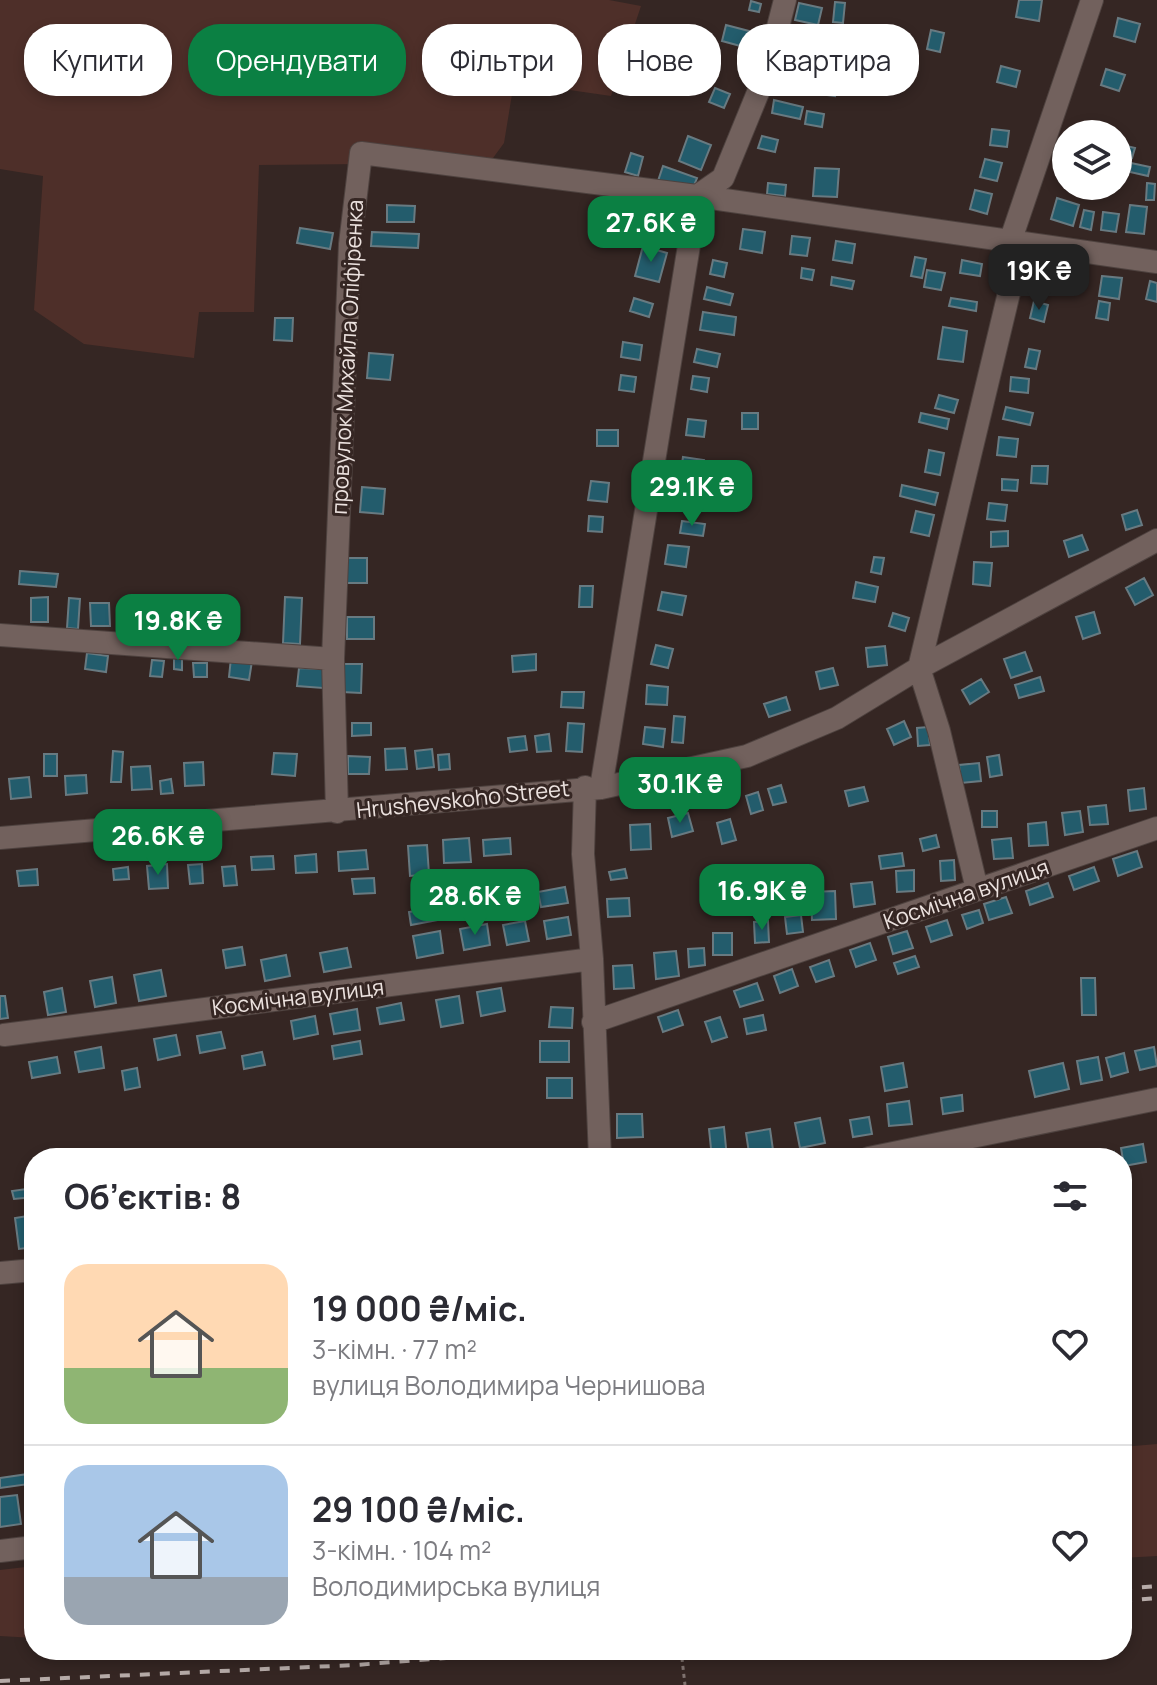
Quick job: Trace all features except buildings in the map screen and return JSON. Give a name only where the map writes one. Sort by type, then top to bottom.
[{"type":"street","points":[[599,1148],[592,959],[583,854],[593,787],[697,196],[723,178],[766,73],[785,0]]},
{"type":"street","points":[[977,889],[939,731],[919,668],[1014,272],[1010,242],[1092,0]]},
{"type":"street","name":"провулок Михайла Оліфіренка","points":[[337,812],[333,659],[350,244],[361,153],[697,196]]},
{"type":"street","points":[[697,196],[1157,262]]},
{"type":"street","name":"Hrushevskoho Street","points":[[0,838],[337,812],[593,787],[747,756],[837,718],[919,668],[1157,540]]},
{"type":"street","points":[[0,635],[333,659]]},
{"type":"street","name":"Космічна вулиця","points":[[593,1022],[1157,828]]},
{"type":"street","name":"Космічна вулиця","points":[[4,1035],[592,959]]},
{"type":"street","points":[[918,1148],[1157,1099]]},
{"type":"street","points":[[0,1273],[24,1271]]},
{"type":"street","points":[[0,1551],[24,1548]]},
{"type":"path","points":[[682,1660],[685,1685]]},
{"type":"shaded area","points":[[0,0],[609,0],[641,6],[635,24],[598,24],[598,94],[582,92],[582,24],[422,24],[422,96],[512,96],[504,143],[482,173],[363,164],[259,165],[254,312],[199,312],[194,358],[84,344],[34,310],[43,176],[0,169]]},
{"type":"shaded area","points":[[1157,1444],[1157,1556],[1132,1557],[1132,1446]]},
{"type":"shaded area","points":[[24,1567],[24,1637],[0,1636],[0,1570]]},
{"type":"railway","points":[[1132,1588],[1157,1586]]},
{"type":"railway","points":[[1132,1600],[1157,1598]]},
{"type":"railway","points":[[0,1681],[420,1660]]}]
